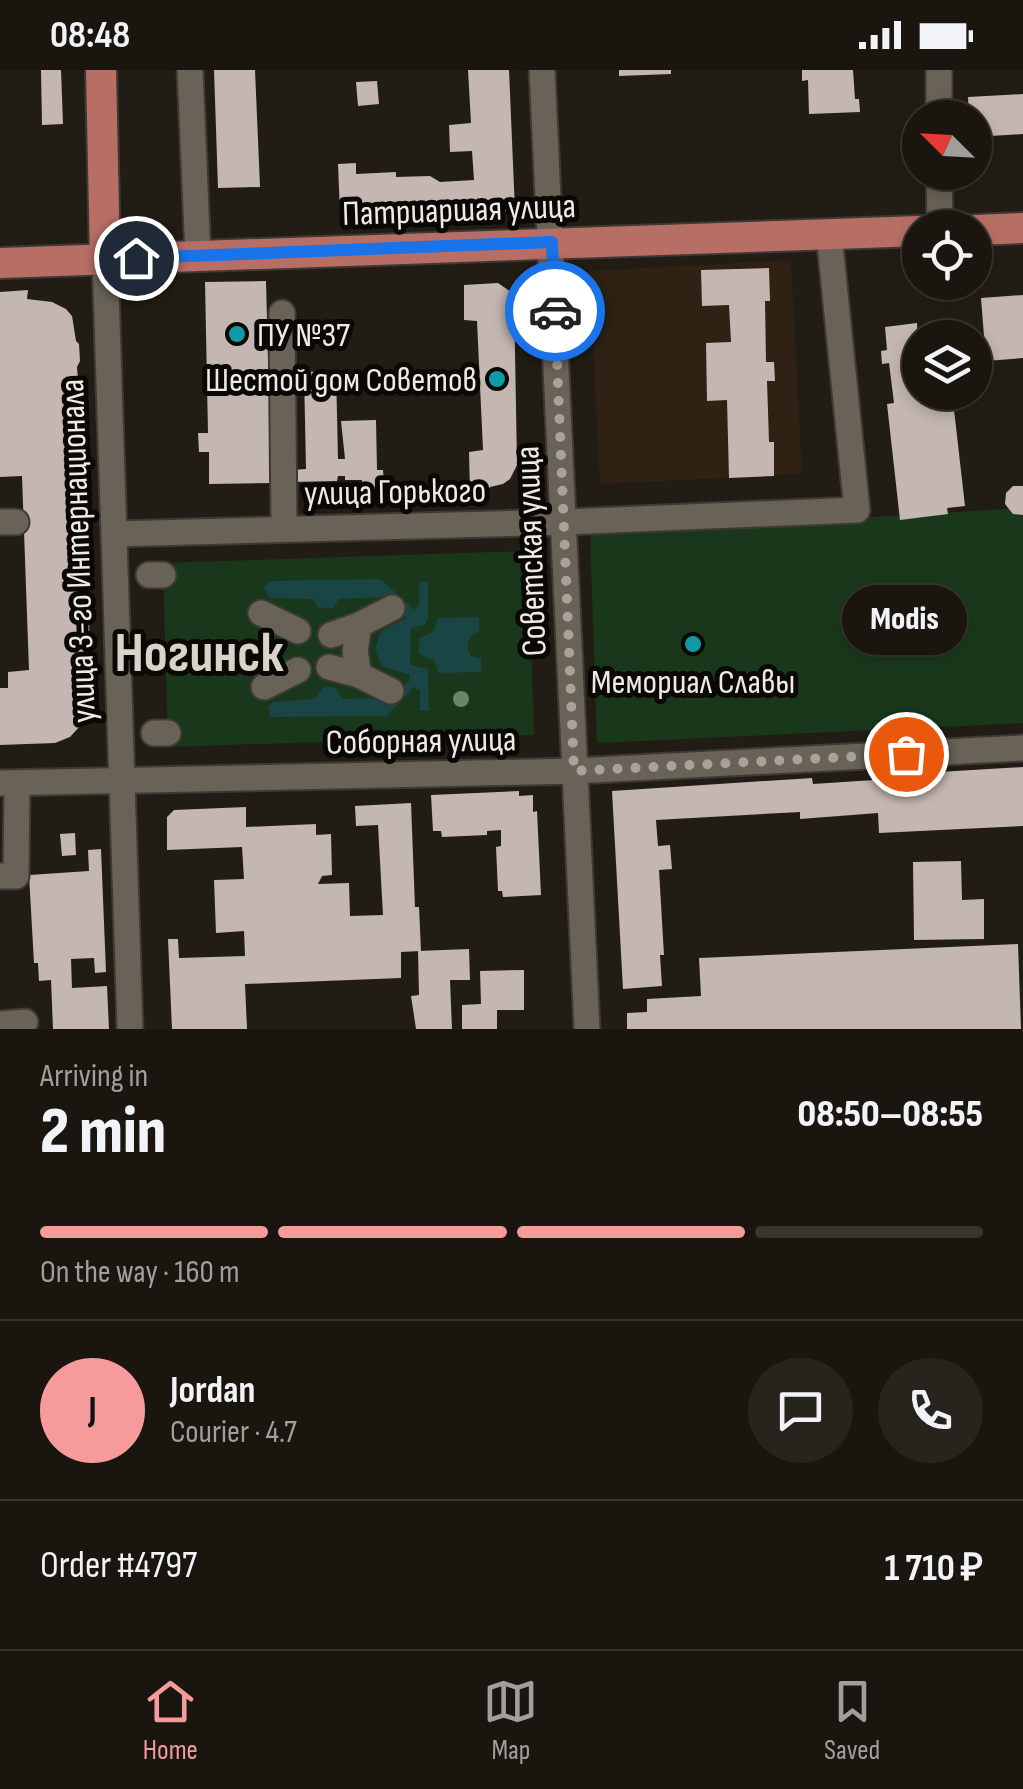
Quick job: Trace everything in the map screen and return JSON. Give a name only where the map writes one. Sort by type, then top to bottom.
[{"type":"main road","name":"улица 3-го Интернационала","points":[[100,70],[105,259]]},
{"type":"main road","points":[[992,229],[1023,228]]},
{"type":"main road","name":"Патриаршая улица","points":[[0,263],[902,232]]},
{"type":"street","points":[[190,70],[198,256]]},
{"type":"street","name":"Советская улица","points":[[542,70],[588,1029]]},
{"type":"street","points":[[939,70],[939,100]]},
{"type":"street","name":"улица Горького","points":[[114,534],[857,510],[829,234]]},
{"type":"street","name":"улица 3-го Интернационала","points":[[105,259],[130,1029]]},
{"type":"street","points":[[282,313],[284,528]]},
{"type":"street","points":[[331,635],[392,608]]},
{"type":"street","points":[[261,613],[298,630]]},
{"type":"street","points":[[359,625],[355,651],[359,675]]},
{"type":"street","points":[[329,667],[359,675],[391,691]]},
{"type":"street","points":[[264,687],[298,670]]},
{"type":"street","name":"Соборная улица","points":[[8,783],[574,771],[1023,748]]},
{"type":"street","points":[[0,876],[16,876],[8,783]]},
{"type":"shaded area","points":[[791,260],[802,474],[600,484],[589,271]]},
{"type":"green space","points":[[1023,508],[1023,723],[597,743],[590,534]]},
{"type":"green space","points":[[528,551],[534,735],[168,747],[163,563]]},
{"type":"water","points":[[381,579],[414,610],[419,604],[419,582],[428,582],[428,618],[425,625],[411,628],[410,665],[428,669],[429,711],[420,711],[420,691],[414,687],[386,716],[271,717],[268,708],[273,702],[314,699],[325,686],[337,689],[342,699],[390,698],[409,681],[410,675],[382,666],[375,650],[381,631],[407,618],[387,597],[339,599],[332,609],[317,607],[314,599],[269,598],[264,588],[270,581]]},
{"type":"water","points":[[479,617],[479,631],[470,638],[468,648],[471,656],[481,659],[481,672],[438,673],[435,661],[419,654],[419,638],[433,632],[438,618]]},
{"type":"building","points":[[41,70],[61,70],[63,124],[42,125]]},
{"type":"building","points":[[214,70],[255,70],[260,187],[218,188]]},
{"type":"building","points":[[468,70],[509,70],[515,211],[398,217],[398,210],[340,213],[338,164],[356,163],[356,174],[396,172],[396,177],[430,176],[440,182],[474,180],[472,151],[450,152],[449,125],[471,123]]},
{"type":"building","points":[[619,70],[671,70],[671,74],[619,76]]},
{"type":"building","points":[[802,70],[853,70],[860,112],[809,114],[808,80],[802,81]]},
{"type":"building","points":[[377,81],[379,104],[358,106],[356,82]]},
{"type":"building","points":[[1023,94],[1023,134],[992,136],[992,100],[968,97]]},
{"type":"building","points":[[769,268],[766,362],[774,362],[775,381],[767,381],[774,476],[729,478],[727,400],[707,401],[706,343],[731,342],[729,305],[702,306],[701,270]]},
{"type":"building","name":"ПУ №37","points":[[266,281],[269,399],[275,399],[277,483],[209,484],[209,452],[199,452],[198,433],[208,433],[205,282]]},
{"type":"building","name":"Шестой дом Советов","points":[[498,283],[514,294],[517,465],[503,484],[470,494],[469,452],[483,450],[477,321],[464,320],[464,285]]},
{"type":"building","points":[[28,290],[27,299],[52,302],[66,309],[72,316],[79,344],[92,709],[87,710],[70,737],[55,743],[0,745],[0,688],[8,688],[8,672],[29,670],[22,476],[0,477],[0,292]]},
{"type":"building","points":[[1023,295],[1023,358],[992,361],[992,320],[983,320],[981,300]]},
{"type":"building","points":[[902,325],[902,410],[954,410],[965,506],[947,508],[948,514],[900,520],[887,404],[894,403],[889,363],[882,364],[881,351],[887,350],[885,327]]},
{"type":"building","points":[[336,371],[338,459],[345,459],[341,421],[376,420],[377,470],[383,470],[384,481],[378,481],[378,489],[362,489],[362,480],[345,480],[345,476],[338,476],[337,481],[293,482],[292,470],[306,469],[304,372]]},
{"type":"building","points":[[1013,486],[1023,486],[1023,515],[1013,514],[1005,504],[1006,493]]},
{"type":"building","points":[[1023,767],[1023,826],[879,833],[878,813],[800,819],[800,812],[656,820],[658,846],[670,845],[672,869],[659,870],[662,986],[623,989],[612,791],[812,778],[813,784]]},
{"type":"building","points":[[519,791],[519,796],[533,795],[533,812],[537,811],[541,895],[503,897],[502,891],[498,891],[496,847],[501,846],[501,830],[487,831],[487,835],[442,837],[441,831],[433,831],[431,795]]},
{"type":"building","points":[[411,803],[415,907],[419,907],[421,951],[401,952],[401,978],[245,984],[247,1029],[172,1029],[168,939],[178,939],[179,958],[245,956],[244,931],[216,933],[214,880],[244,879],[242,847],[167,850],[167,817],[174,810],[246,807],[246,827],[316,824],[316,835],[331,834],[332,875],[322,876],[318,884],[349,883],[350,916],[383,915],[378,825],[356,826],[355,806]]},
{"type":"building","points":[[75,833],[76,855],[62,856],[60,834]]},
{"type":"building","points":[[101,849],[106,972],[95,973],[94,958],[71,959],[72,988],[107,986],[109,1029],[53,1029],[51,980],[39,981],[38,963],[34,963],[29,875],[89,871],[88,850]]},
{"type":"building","points":[[961,861],[962,900],[984,899],[984,939],[914,940],[913,862]]},
{"type":"building","points":[[1018,944],[1021,1029],[627,1029],[627,1013],[647,1012],[647,999],[701,996],[699,958]]},
{"type":"building","points":[[469,949],[470,980],[450,980],[452,1029],[416,1029],[411,996],[419,995],[418,951]]},
{"type":"building","points":[[524,970],[524,1010],[497,1010],[497,1029],[462,1029],[462,1005],[481,1004],[480,971]]},
{"type":"way so far","points":[[555,311],[574,771],[906,754]]},
{"type":"place","name":"ПУ №37","points":[[237,334]]},
{"type":"place","name":"Шестой дом Советов","points":[[497,379]]},
{"type":"place","name":"Мемориал Славы","points":[[693,644]]},
{"type":"place","name":"Modis","points":[[906,754]]},
{"type":"district","name":"Ногинск","points":[[199,652]]},
{"type":"route","points":[[136,258],[552,242],[555,311]]}]
